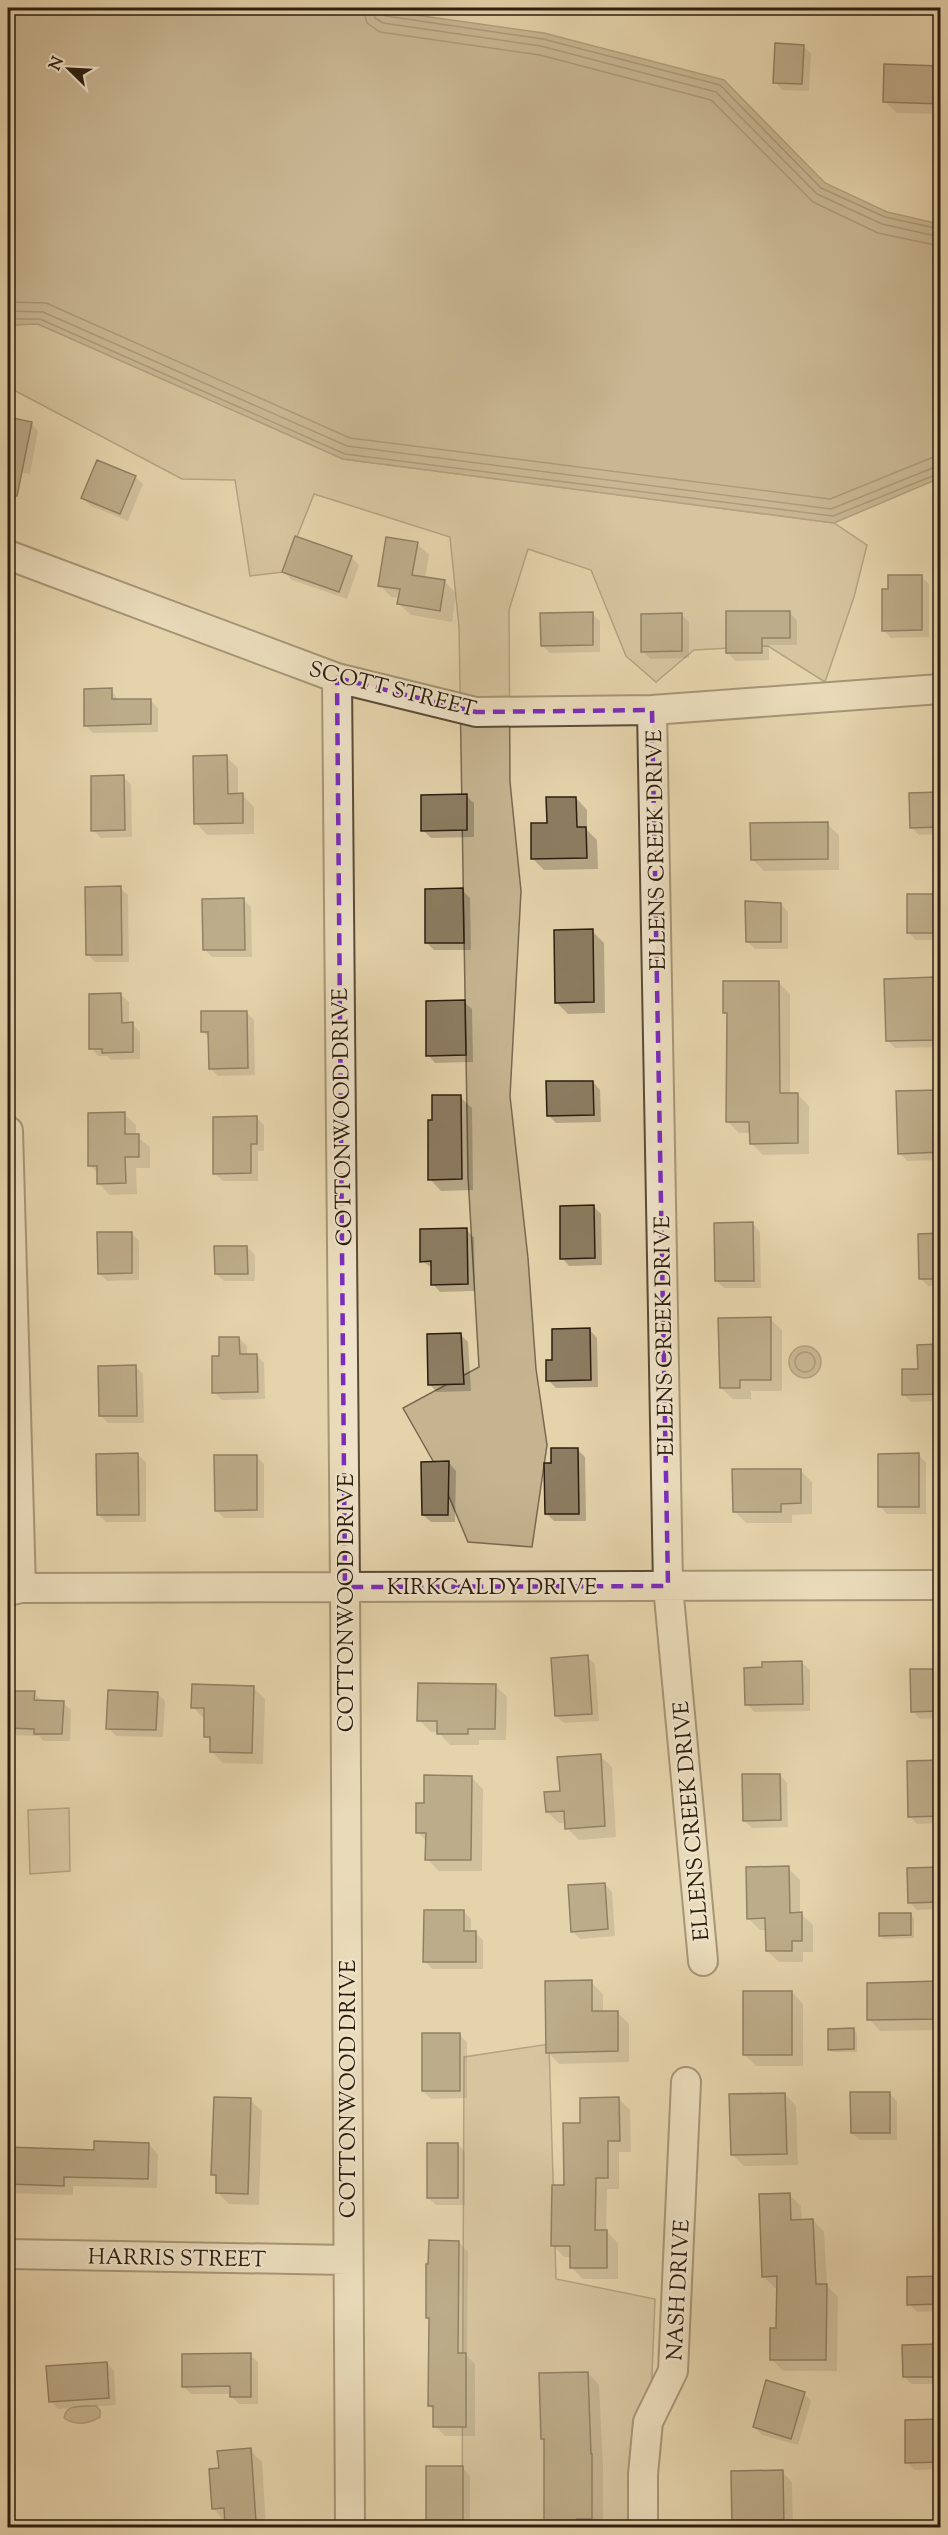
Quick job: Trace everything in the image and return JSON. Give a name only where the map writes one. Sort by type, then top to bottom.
[{"type":"street","name":"SCOTT STREET","points":[[8,555],[337,678],[476,712],[652,710],[940,690]]},
{"type":"street","name":"COTTONWOOD DRIVE","points":[[337,678],[350,2528]]},
{"type":"street","name":"ELLENS CREEK DRIVE","points":[[652,710],[668,1586],[703,1960]]},
{"type":"street","points":[[8,1131],[14,1589]]},
{"type":"street","name":"KIRKCALDY DRIVE","points":[[14,1589],[940,1585]]},
{"type":"street","name":"NASH DRIVE","points":[[643,2528],[643,2474],[648,2422],[673,2371],[686,2082]]},
{"type":"street","name":"HARRIS STREET","points":[[8,2254],[347,2260]]},
{"type":"highlighted area","points":[[337,678],[476,712],[652,710],[668,1586],[345,1587]]},
{"type":"shaded area","points":[[38,324],[343,459],[834,523],[867,545],[854,597],[825,682],[768,646],[694,650],[656,682],[626,656],[591,570],[528,549],[509,610],[510,782],[521,891],[510,1096],[528,1258],[536,1369],[547,1445],[532,1547],[468,1542],[437,1468],[403,1408],[479,1367],[468,1176],[459,627],[450,537],[314,494],[283,572],[250,576],[235,480],[182,479],[8,387],[8,325]]},
{"type":"shaded area","points":[[69,1808],[70,1871],[30,1874],[28,1810]]},
{"type":"shaded area","points":[[549,2044],[556,2279],[655,2299],[646,2527],[462,2528],[464,2057]]},
{"type":"water","points":[[8,8],[366,8],[544,33],[724,80],[825,183],[887,212],[940,224],[940,478],[834,523],[343,459],[38,324],[8,325]]},
{"type":"water","points":[[805,1346],[816,1351],[821,1362],[816,1373],[805,1378],[794,1373],[789,1362],[794,1351]]},
{"type":"water","points":[[96,2406],[100,2410],[100,2417],[82,2423],[64,2418],[69,2409]]},
{"type":"building","points":[[775,43],[804,45],[802,84],[773,83]]},
{"type":"building","points":[[884,64],[940,66],[940,104],[883,102]]},
{"type":"building","points":[[8,417],[32,422],[17,496],[8,496]]},
{"type":"building","points":[[97,460],[136,476],[120,514],[81,498]]},
{"type":"building","points":[[295,536],[352,556],[339,592],[282,572]]},
{"type":"building","points":[[386,537],[418,542],[412,575],[445,580],[440,611],[397,604],[400,589],[378,586]]},
{"type":"building","points":[[888,575],[922,575],[922,630],[882,631],[882,589],[888,589]]},
{"type":"building","points":[[726,611],[790,611],[790,638],[762,638],[762,653],[726,653]]},
{"type":"building","points":[[593,612],[593,645],[541,646],[540,613]]},
{"type":"building","points":[[682,613],[682,651],[641,652],[641,614]]},
{"type":"building","points":[[112,688],[112,699],[151,699],[151,724],[84,726],[84,689]]},
{"type":"building","points":[[227,755],[228,794],[243,793],[243,823],[194,824],[193,756]]},
{"type":"building","points":[[124,775],[125,830],[91,831],[91,776]]},
{"type":"building","points":[[938,792],[939,827],[910,828],[909,793]]},
{"type":"building","points":[[467,794],[467,830],[421,831],[421,795]]},
{"type":"building","points":[[546,797],[576,797],[577,827],[586,827],[587,858],[531,859],[531,823],[547,823]]},
{"type":"building","points":[[828,822],[828,859],[751,860],[750,823]]},
{"type":"building","points":[[121,886],[122,955],[86,955],[85,887]]},
{"type":"building","points":[[463,888],[464,943],[425,943],[425,889]]},
{"type":"building","points":[[907,894],[940,894],[940,933],[907,933]]},
{"type":"building","points":[[244,898],[245,950],[203,950],[202,899]]},
{"type":"building","points":[[745,901],[781,903],[781,942],[746,942]]},
{"type":"building","points":[[593,929],[594,1002],[555,1003],[554,930]]},
{"type":"building","points":[[935,977],[937,1040],[886,1041],[884,979]]},
{"type":"building","points":[[723,981],[779,981],[780,1093],[798,1093],[798,1143],[750,1144],[749,1122],[726,1122],[727,1013],[723,1013]]},
{"type":"building","points":[[121,993],[122,1023],[133,1022],[133,1052],[102,1053],[102,1049],[89,1049],[89,994]]},
{"type":"building","points":[[465,1000],[466,1055],[426,1056],[426,1001]]},
{"type":"building","points":[[201,1011],[247,1011],[248,1068],[209,1069],[208,1032],[201,1032]]},
{"type":"building","points":[[546,1081],[593,1081],[594,1115],[547,1116]]},
{"type":"building","points":[[940,1090],[940,1152],[898,1154],[896,1091]]},
{"type":"building","points":[[432,1095],[461,1095],[462,1179],[428,1180],[428,1120],[432,1120]]},
{"type":"building","points":[[125,1112],[125,1134],[139,1134],[139,1157],[125,1157],[126,1183],[97,1184],[97,1166],[88,1166],[88,1113]]},
{"type":"building","points":[[257,1116],[257,1144],[251,1144],[251,1173],[213,1174],[213,1117]]},
{"type":"building","points":[[594,1205],[595,1258],[560,1259],[560,1206]]},
{"type":"building","points":[[753,1222],[754,1281],[715,1281],[714,1223]]},
{"type":"building","points":[[467,1228],[468,1284],[431,1285],[431,1261],[420,1262],[420,1229]]},
{"type":"building","points":[[97,1232],[132,1232],[132,1273],[98,1274]]},
{"type":"building","points":[[940,1233],[940,1279],[919,1279],[918,1234]]},
{"type":"building","points":[[214,1246],[247,1246],[248,1274],[215,1274]]},
{"type":"building","points":[[771,1317],[771,1380],[740,1380],[740,1388],[720,1388],[718,1318]]},
{"type":"building","points":[[590,1328],[591,1380],[546,1381],[546,1360],[552,1360],[552,1329]]},
{"type":"building","points":[[461,1333],[464,1384],[428,1385],[427,1334]]},
{"type":"building","points":[[219,1337],[239,1337],[240,1354],[257,1354],[258,1392],[212,1393],[212,1356],[219,1356]]},
{"type":"building","points":[[940,1344],[940,1394],[902,1395],[902,1369],[918,1369],[917,1345]]},
{"type":"building","points":[[136,1365],[137,1416],[99,1416],[98,1366]]},
{"type":"building","points":[[551,1448],[578,1448],[579,1514],[545,1514],[544,1463],[551,1463]]},
{"type":"building","points":[[138,1453],[139,1515],[97,1515],[96,1454]]},
{"type":"building","points":[[919,1453],[919,1507],[878,1507],[878,1454]]},
{"type":"building","points":[[214,1455],[257,1455],[257,1510],[215,1511]]},
{"type":"building","points":[[449,1461],[448,1515],[422,1515],[421,1462]]},
{"type":"building","points":[[732,1469],[801,1469],[801,1503],[781,1504],[781,1512],[733,1512]]},
{"type":"building","points":[[588,1655],[592,1714],[555,1716],[551,1658]]},
{"type":"building","points":[[802,1661],[803,1704],[745,1705],[744,1668],[762,1667],[762,1662]]},
{"type":"building","points":[[910,1669],[936,1669],[936,1676],[940,1676],[940,1711],[911,1712]]},
{"type":"building","points":[[418,1683],[496,1684],[495,1729],[468,1729],[468,1734],[437,1734],[437,1721],[417,1721]]},
{"type":"building","points":[[192,1684],[254,1686],[252,1753],[210,1752],[210,1737],[204,1737],[204,1708],[191,1708]]},
{"type":"building","points":[[108,1690],[158,1692],[156,1730],[106,1729]]},
{"type":"building","points":[[8,1691],[35,1691],[34,1700],[64,1701],[62,1734],[34,1734],[34,1729],[8,1728]]},
{"type":"building","points":[[601,1754],[605,1826],[565,1829],[564,1811],[546,1812],[544,1792],[560,1791],[557,1757]]},
{"type":"building","points":[[940,1760],[940,1816],[908,1817],[907,1761]]},
{"type":"building","points":[[742,1774],[780,1774],[781,1820],[743,1821]]},
{"type":"building","points":[[424,1775],[472,1776],[471,1860],[425,1860],[426,1833],[416,1833],[416,1803],[424,1803]]},
{"type":"building","points":[[789,1866],[790,1913],[802,1912],[802,1941],[792,1941],[792,1951],[766,1951],[765,1918],[747,1919],[746,1867]]},
{"type":"building","points":[[940,1867],[940,1902],[908,1903],[907,1868]]},
{"type":"building","points":[[605,1883],[608,1929],[571,1932],[568,1885]]},
{"type":"building","points":[[424,1910],[464,1910],[464,1931],[476,1931],[476,1962],[423,1962]]},
{"type":"building","points":[[879,1913],[911,1913],[911,1935],[879,1936]]},
{"type":"building","points":[[592,1980],[592,2011],[618,2011],[618,2051],[546,2053],[545,1981]]},
{"type":"building","points":[[940,1981],[940,2019],[867,2020],[867,1983]]},
{"type":"building","points":[[743,1991],[792,1991],[792,2055],[743,2055]]},
{"type":"building","points":[[854,2028],[854,2049],[828,2050],[828,2029]]},
{"type":"building","points":[[422,2033],[460,2033],[460,2091],[422,2091]]},
{"type":"building","points":[[850,2092],[890,2092],[890,2133],[851,2133]]},
{"type":"building","points":[[785,2093],[787,2154],[731,2155],[729,2094]]},
{"type":"building","points":[[214,2097],[251,2098],[248,2194],[216,2193],[216,2175],[211,2175]]},
{"type":"building","points":[[619,2097],[620,2141],[608,2141],[608,2178],[596,2178],[595,2230],[607,2230],[607,2268],[570,2268],[570,2246],[551,2246],[552,2185],[564,2185],[563,2123],[580,2123],[580,2098]]},
{"type":"building","points":[[94,2141],[149,2143],[148,2179],[64,2177],[64,2186],[8,2184],[8,2147],[94,2150]]},
{"type":"building","points":[[427,2143],[458,2143],[458,2198],[427,2198]]},
{"type":"building","points":[[790,2193],[791,2220],[813,2219],[816,2284],[827,2284],[826,2360],[770,2360],[770,2328],[776,2328],[777,2276],[762,2277],[759,2194]]},
{"type":"building","points":[[429,2240],[459,2241],[458,2353],[466,2353],[466,2427],[433,2427],[433,2406],[428,2406],[429,2318],[426,2318],[426,2264],[428,2264]]},
{"type":"building","points":[[940,2276],[940,2304],[907,2305],[907,2277]]},
{"type":"building","points":[[940,2344],[940,2377],[903,2377],[902,2345]]},
{"type":"building","points":[[251,2353],[251,2397],[230,2397],[230,2386],[182,2387],[182,2354]]},
{"type":"building","points":[[107,2362],[109,2398],[49,2402],[46,2366]]},
{"type":"building","points":[[588,2372],[592,2519],[577,2519],[577,2528],[544,2528],[544,2439],[541,2439],[539,2373]]},
{"type":"building","points":[[766,2380],[805,2392],[791,2439],[753,2427]]},
{"type":"building","points":[[940,2419],[940,2462],[905,2463],[905,2420]]},
{"type":"building","points":[[251,2448],[256,2522],[225,2525],[224,2508],[212,2509],[209,2469],[219,2468],[217,2451]]},
{"type":"building","points":[[426,2466],[463,2466],[463,2521],[426,2521]]},
{"type":"building","points":[[783,2470],[784,2528],[732,2528],[731,2471]]}]
